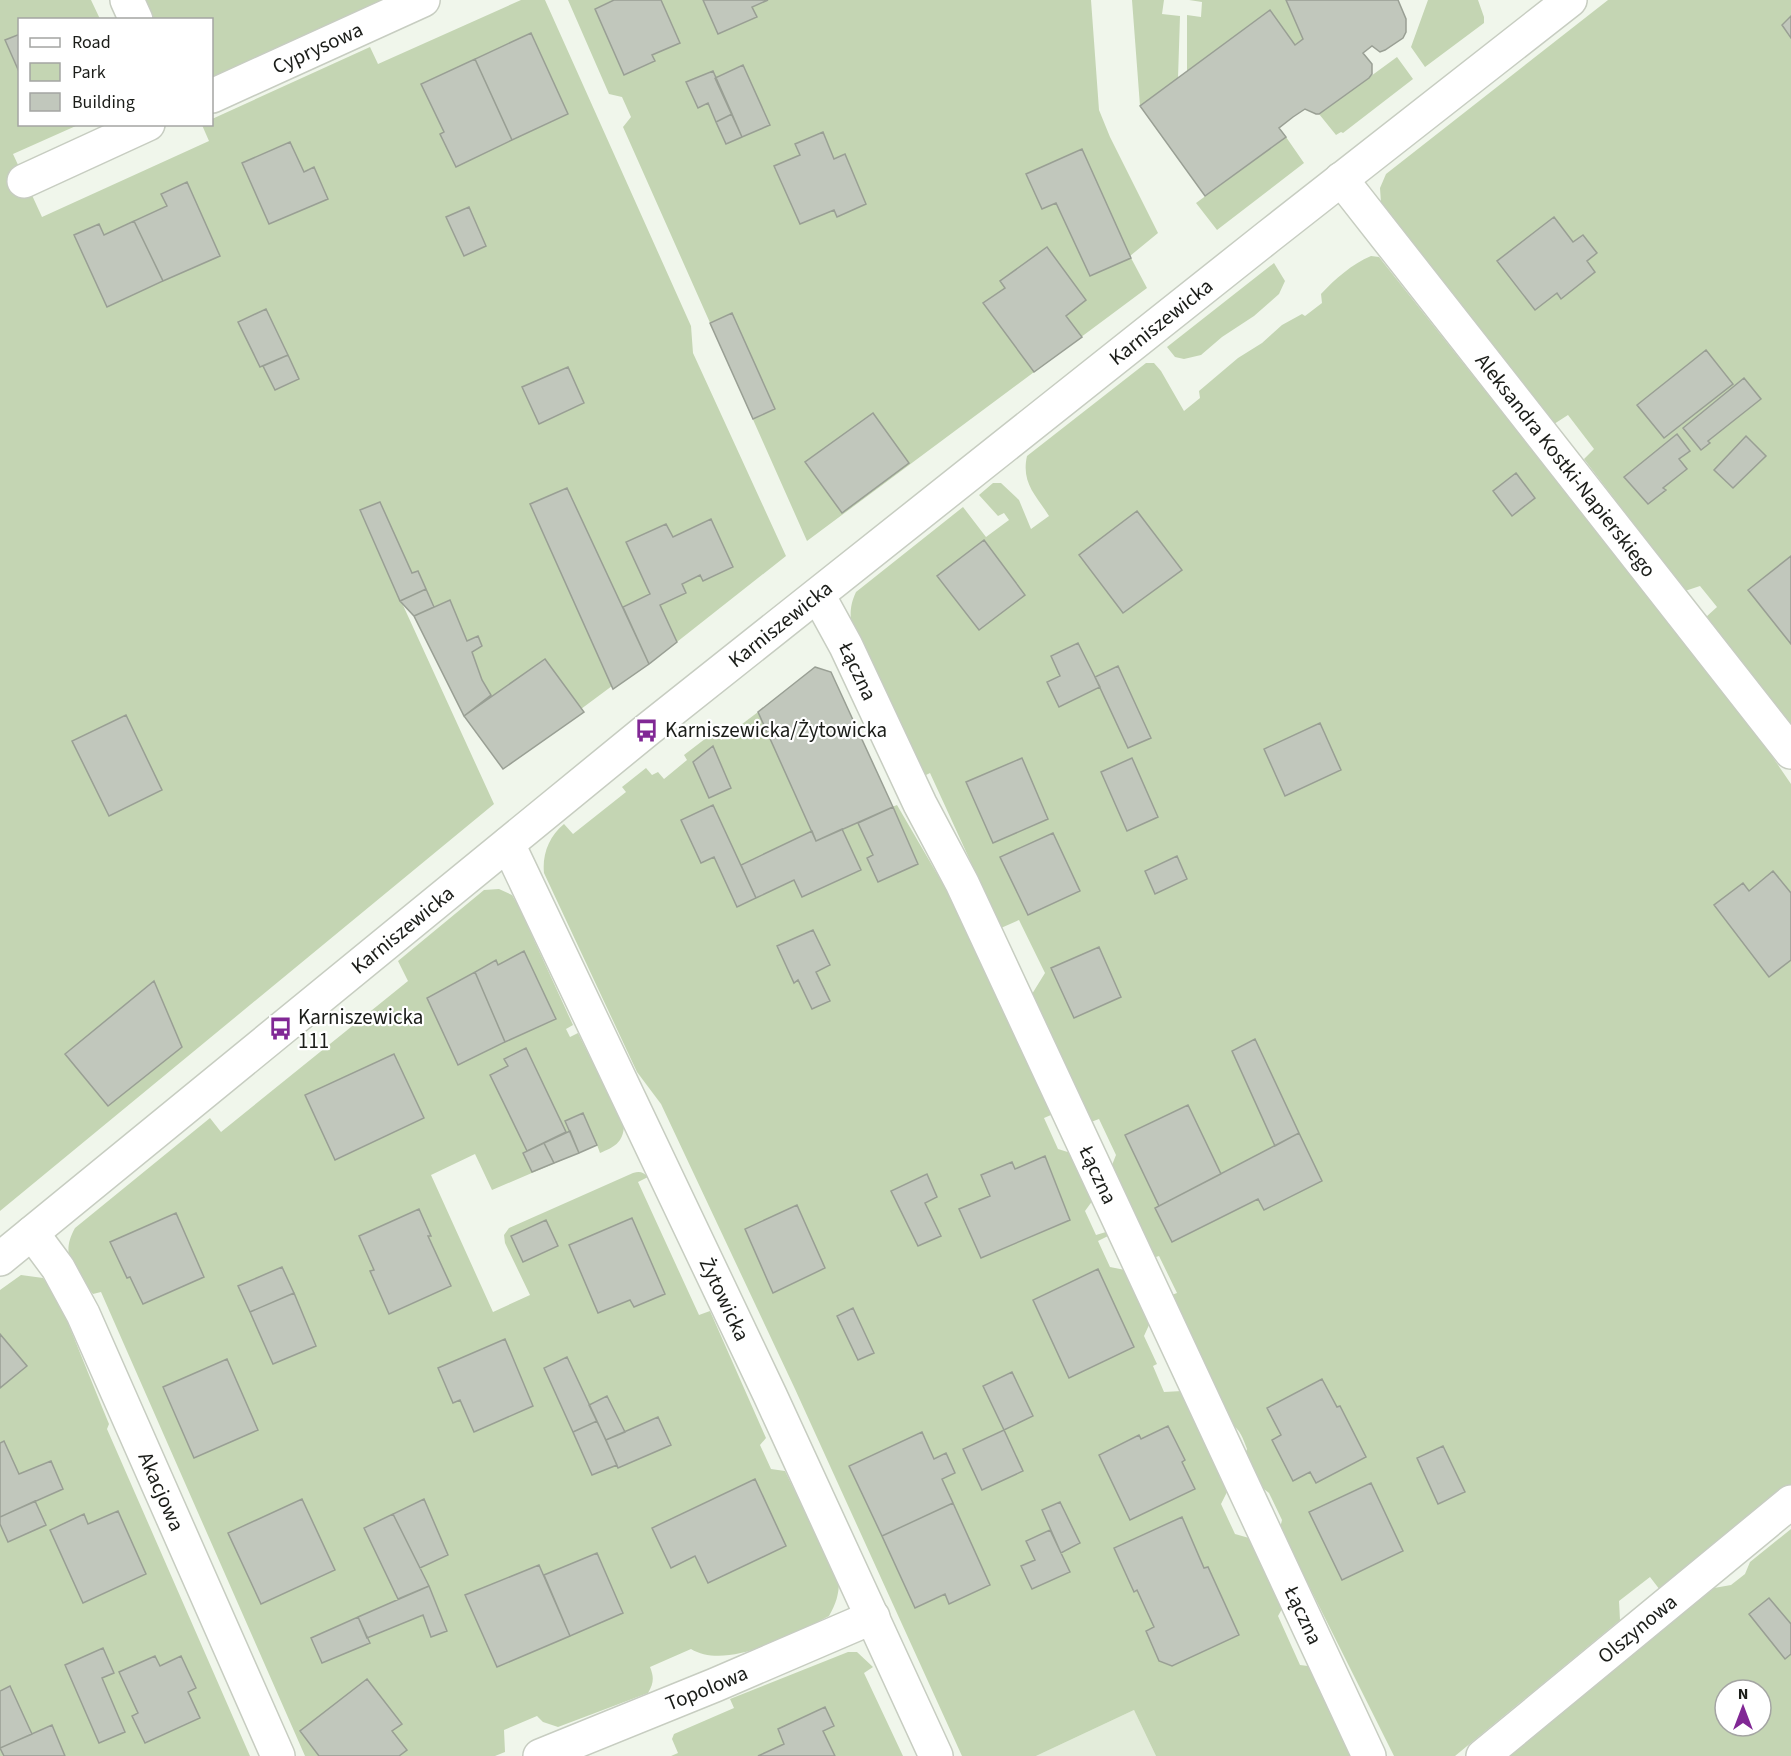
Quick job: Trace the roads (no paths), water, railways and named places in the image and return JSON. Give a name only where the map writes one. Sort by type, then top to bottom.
[{"type":"street","points":[[127,0],[135,18]]},
{"type":"street","name":"Cyprysowa","points":[[213,96],[423,0]]},
{"type":"street","name":"Karniszewicka","points":[[0,1259],[508,844],[818,595],[1570,0]]},
{"type":"street","points":[[24,182],[144,126]]},
{"type":"street","name":"Aleksandra Kostki-Napierskiego","points":[[1341,179],[1791,752]]},
{"type":"street","name":"Łączna","points":[[818,595],[846,646],[920,804],[962,883],[1369,1756]]},
{"type":"street","name":"Żytowicka","points":[[508,844],[873,1617],[936,1756]]},
{"type":"street","name":"Akacjowa","points":[[32,1233],[58,1268],[83,1314],[278,1756]]},
{"type":"street","name":"Olszynowa","points":[[1483,1756],[1791,1502]]},
{"type":"street","name":"Topolowa","points":[[540,1756],[715,1685],[873,1617]]},
{"type":"place","name":"Karniszewicka/Żytowicka","points":[[647,730]]},
{"type":"place","name":"Karniszewicka 111","points":[[280,1029]]}]
